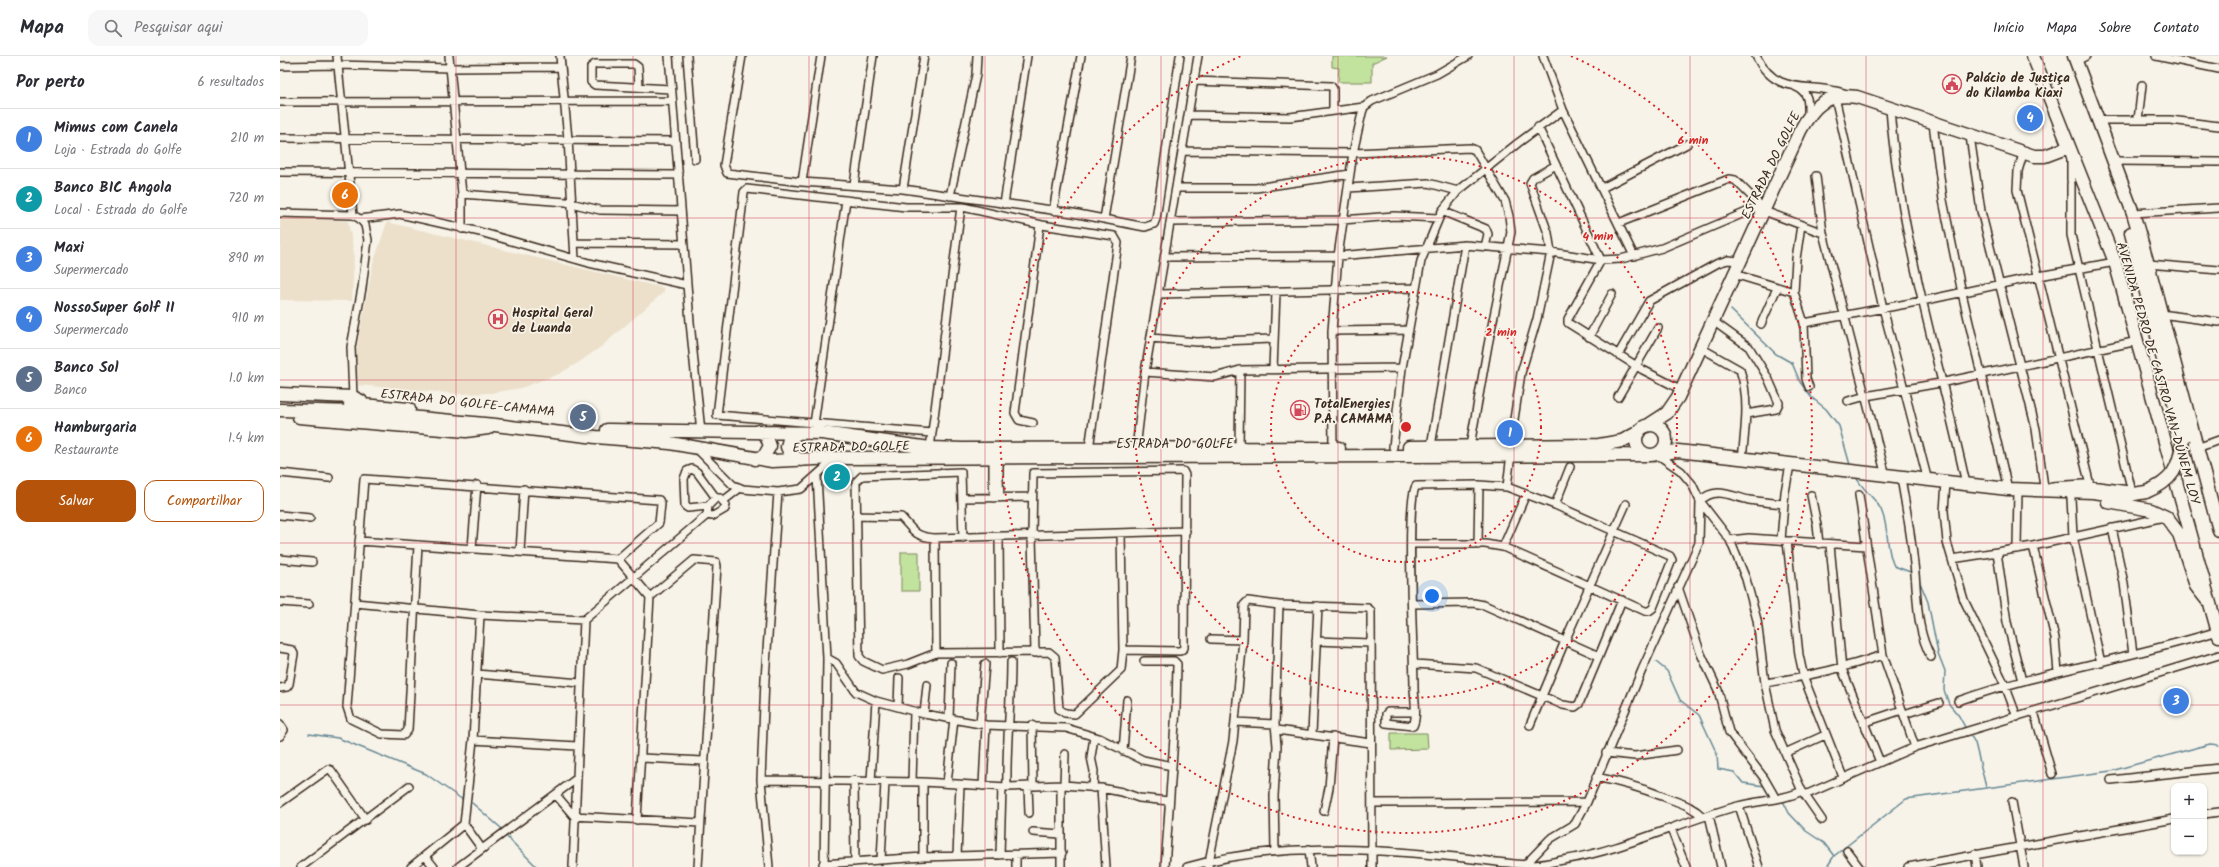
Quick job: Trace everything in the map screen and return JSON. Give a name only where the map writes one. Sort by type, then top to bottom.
[{"type":"highway","name":"AVENIDA PEDRO DE CASTRO VAN-DÚNEM LOY","points":[[2033,56],[2115,262],[2138,340],[2218,633]]},
{"type":"highway","name":"AVENIDA PEDRO DE CASTRO VAN-DÚNEM LOY","points":[[2078,58],[2133,213],[2219,530]]},
{"type":"highway","name":"ESTRADA DO GOLFE","points":[[698,447],[772,461],[836,458],[996,459],[1511,450],[1599,445],[1622,441],[1667,413],[1682,390],[1734,274],[1760,209],[1808,117],[1817,106],[1835,97],[1857,97],[2023,154],[2040,157],[2070,149]]},
{"type":"highway","points":[[2043,489],[2123,496],[2146,492],[2164,483],[2176,470],[2183,439],[2114,158]]},
{"type":"highway","points":[[280,394],[352,394],[374,405]]},
{"type":"highway","name":"ESTRADA DO GOLFE-CAMAMA","points":[[280,402],[374,405],[577,428],[646,432],[701,432]]},
{"type":"highway","name":"ESTRADA DO GOLFE-CAMAMA","points":[[280,410],[355,412],[495,425],[596,438],[698,447]]},
{"type":"highway","points":[[280,416],[466,432],[477,431],[495,425]]},
{"type":"highway","points":[[1657,427],[1664,433],[1666,438],[1664,448],[1653,454],[1642,452],[1637,445],[1643,429],[1657,427]]},
{"type":"highway","name":"ESTRADA DO GOLFE","points":[[701,432],[758,431],[822,433],[930,448],[1136,449],[1470,446],[1511,450],[1653,454],[1678,452],[1901,478],[2013,489],[2043,489]]},
{"type":"highway","points":[[755,459],[764,456],[770,446],[766,435],[758,431]]},
{"type":"highway","points":[[798,433],[789,439],[787,447],[791,455],[800,460]]},
{"type":"highway","points":[[2043,489],[2071,498],[2113,502],[2143,508],[2166,517],[2174,526],[2184,544],[2196,586],[2202,597],[2210,603]]},
{"type":"street","points":[[337,56],[347,138],[349,172],[357,217],[367,233],[367,252],[352,340],[352,394]]},
{"type":"street","points":[[449,56],[462,194],[462,229]]},
{"type":"street","points":[[560,56],[568,139],[575,259]]},
{"type":"street","points":[[669,56],[687,286],[701,432]]},
{"type":"street","points":[[687,56],[695,159]]},
{"type":"street","points":[[742,56],[724,170],[732,174],[802,182],[903,189],[1104,219],[1145,227],[1154,224],[1180,56]]},
{"type":"street","points":[[802,182],[821,56]]},
{"type":"street","points":[[854,186],[872,56]]},
{"type":"street","points":[[903,189],[924,56]]},
{"type":"street","points":[[950,196],[976,75],[977,56]]},
{"type":"street","points":[[1004,204],[1027,56]]},
{"type":"street","points":[[1053,211],[1081,56]]},
{"type":"street","points":[[1104,219],[1131,56]]},
{"type":"street","points":[[1136,449],[1145,372],[1198,56]]},
{"type":"street","points":[[1543,56],[1563,110],[1634,256]]},
{"type":"street","points":[[1756,56],[1762,68],[1771,78],[1799,88],[1806,94],[1808,102],[1808,117]]},
{"type":"street","points":[[2156,56],[2219,69]]},
{"type":"street","points":[[1188,115],[1268,118],[1311,116],[1333,111],[1364,107],[1372,101],[1437,74],[1465,57]]},
{"type":"street","points":[[639,87],[638,67],[634,64],[595,64],[591,67],[592,84],[639,87],[672,89]]},
{"type":"street","points":[[280,66],[338,65],[450,68],[561,67]]},
{"type":"street","points":[[1194,81],[1331,86],[1333,89],[1333,111]]},
{"type":"street","points":[[1790,85],[1824,89],[1857,97]]},
{"type":"street","points":[[2138,120],[2142,85]]},
{"type":"street","points":[[1835,97],[1883,308],[1928,480]]},
{"type":"street","points":[[280,102],[565,102],[672,100]]},
{"type":"street","points":[[1334,448],[1332,331],[1338,256],[1342,220],[1353,153],[1364,107]]},
{"type":"street","points":[[1890,109],[1894,160],[1902,212],[1940,383],[1954,431],[1966,484]]},
{"type":"street","points":[[1393,447],[1402,368],[1415,288],[1426,248],[1442,211],[1458,191],[1538,127],[1563,110]]},
{"type":"street","points":[[2099,120],[2190,122],[2219,126]]},
{"type":"street","points":[[1933,123],[1942,200],[1962,293],[1981,373],[2013,489],[2017,549]]},
{"type":"street","points":[[1538,127],[1601,260]]},
{"type":"street","points":[[1970,136],[1981,211],[2036,430],[2043,489],[2090,485],[2129,490],[2130,488],[2099,349],[2071,235],[2070,149]]},
{"type":"street","points":[[280,138],[676,141]]},
{"type":"street","points":[[1602,188],[1687,144]]},
{"type":"street","points":[[1182,151],[1353,153],[1470,148],[1479,154],[1505,201],[1511,232],[1488,345],[1470,446]]},
{"type":"street","points":[[2023,154],[2018,171],[2017,190],[2090,485]]},
{"type":"street","points":[[2114,158],[2219,162]]},
{"type":"street","points":[[1507,487],[1521,373],[1537,319],[1551,252],[1548,233],[1530,183],[1533,178],[1556,165]]},
{"type":"street","points":[[280,172],[459,172],[570,175],[679,175]]},
{"type":"street","points":[[1176,188],[1256,188],[1350,174]]},
{"type":"street","points":[[1816,176],[1823,233],[1886,476]]},
{"type":"street","points":[[1618,223],[1729,180],[1735,180],[1758,203],[1760,209]]},
{"type":"street","points":[[1348,188],[1428,183],[1458,191]]},
{"type":"street","points":[[932,433],[717,415],[716,411],[744,192],[751,188],[906,207],[961,207],[1040,225],[1114,236],[1118,243],[1089,449]]},
{"type":"street","points":[[462,194],[571,203],[600,210],[681,210]]},
{"type":"street","points":[[814,424],[846,200]]},
{"type":"street","points":[[930,448],[961,207]]},
{"type":"street","points":[[2133,213],[2219,208]]},
{"type":"street","points":[[1165,258],[1338,256],[1465,245],[1551,252],[1601,260],[1621,259],[1662,248],[1760,209],[1823,233]]},
{"type":"street","points":[[1442,211],[1486,229],[1488,234],[1485,246]]},
{"type":"street","points":[[280,213],[357,217],[400,214],[687,286]]},
{"type":"street","points":[[1170,222],[1342,220],[1394,216],[1439,218]]},
{"type":"street","points":[[1033,423],[1019,420],[1016,414],[1040,225]]},
{"type":"street","points":[[1801,225],[1796,259],[1794,292],[1804,323],[1806,379],[1809,388]]},
{"type":"street","points":[[574,243],[684,244]]},
{"type":"street","points":[[1431,446],[1465,245]]},
{"type":"street","points":[[1601,260],[1568,319],[1568,323],[1571,327],[1618,355],[1682,390]]},
{"type":"street","points":[[1618,355],[1649,301],[1718,263],[1728,260],[1739,261]]},
{"type":"street","points":[[1804,323],[1922,302],[2079,267],[2115,262]]},
{"type":"street","points":[[2148,264],[2219,270]]},
{"type":"street","points":[[1734,274],[1794,292]]},
{"type":"street","points":[[1158,294],[1335,292],[1415,288]]},
{"type":"street","points":[[1761,324],[1777,288]]},
{"type":"street","points":[[1273,369],[1272,339],[1276,292]]},
{"type":"street","points":[[1589,337],[1612,294]]},
{"type":"street","points":[[2161,314],[2219,322]]},
{"type":"street","points":[[1713,321],[1749,347],[1768,378],[1779,403],[1776,409],[1746,414]]},
{"type":"street","points":[[1618,397],[1658,328]]},
{"type":"street","points":[[1332,331],[1409,330]]},
{"type":"street","points":[[1151,338],[1197,342],[1272,339]]},
{"type":"street","points":[[1848,401],[1866,396],[1940,383],[2019,365],[2059,358],[2138,340]]},
{"type":"street","points":[[1701,348],[1740,370],[1743,378],[1746,414],[1742,459]]},
{"type":"street","points":[[1145,372],[1215,377],[1240,370],[1402,368]]},
{"type":"street","points":[[1238,448],[1240,370]]},
{"type":"street","points":[[2197,448],[2219,440]]},
{"type":"street","points":[[698,447],[725,479],[740,488],[778,492],[801,488],[817,476],[836,458]]},
{"type":"street","points":[[1653,454],[1681,471],[1692,484],[1700,501],[1730,540],[1746,579],[1757,620],[1765,684],[1775,730],[1804,793],[1822,820]]},
{"type":"street","points":[[996,459],[997,498]]},
{"type":"street","points":[[1790,465],[1784,504],[1784,540],[1797,645],[1804,678],[1825,735],[1843,777]]},
{"type":"street","points":[[1555,505],[1570,467]]},
{"type":"street","points":[[707,515],[713,516],[725,509],[726,505],[719,500],[697,472],[692,469],[687,471],[684,478],[685,506],[688,508],[708,506],[719,500],[740,488]]},
{"type":"street","points":[[1035,652],[1032,476],[1035,473],[1183,471],[1186,475],[1184,648],[1180,651],[1123,650]]},
{"type":"street","points":[[963,538],[961,472],[862,476],[856,482],[859,656],[863,661],[882,670],[908,664],[936,654],[1052,653],[1054,657],[1059,709],[1066,713],[1075,714],[1119,673],[1123,650],[1121,533]]},
{"type":"street","points":[[280,473],[329,478]]},
{"type":"street","points":[[817,476],[826,658],[824,866],[922,857],[1062,853]]},
{"type":"street","points":[[1901,478],[1924,643],[1931,657]]},
{"type":"street","points":[[418,545],[408,730],[404,735],[382,734],[351,719],[348,713],[364,479],[477,485],[659,500],[661,504],[659,523],[618,559]]},
{"type":"street","points":[[1946,482],[1944,511],[1947,542],[1964,600],[2005,684],[2017,717]]},
{"type":"street","points":[[472,548],[477,485]]},
{"type":"street","points":[[1478,545],[1479,485]]},
{"type":"street","points":[[1411,544],[1504,547],[1645,611],[1649,611],[1653,608],[1672,560],[1670,556],[1555,505],[1507,487],[1479,485],[1416,486],[1412,497],[1411,544],[1415,712]]},
{"type":"street","points":[[520,551],[524,489]]},
{"type":"street","points":[[769,867],[761,780],[765,679],[778,492]]},
{"type":"street","points":[[1532,865],[1550,839],[1575,824],[1587,802],[1606,753],[1678,587],[1699,543],[1700,501],[1707,494],[1725,493],[1747,499],[1784,504]]},
{"type":"street","points":[[1504,547],[1526,494]]},
{"type":"street","points":[[1811,495],[1815,512],[1819,544]]},
{"type":"street","points":[[1859,495],[1883,655],[1915,747]]},
{"type":"street","points":[[962,498],[1032,497]]},
{"type":"street","points":[[2071,498],[2073,536],[2101,663]]},
{"type":"street","points":[[1530,726],[1565,641],[1615,532],[1626,504]]},
{"type":"street","points":[[355,603],[480,615],[584,620],[707,515],[708,506]]},
{"type":"street","points":[[280,515],[310,518]]},
{"type":"street","points":[[856,516],[902,517],[921,538],[1186,531]]},
{"type":"street","points":[[1952,559],[2033,546],[2073,536],[2166,517]]},
{"type":"street","points":[[2112,528],[2124,583],[2133,654]]},
{"type":"street","points":[[999,537],[1000,653]]},
{"type":"street","points":[[935,538],[936,654]]},
{"type":"street","points":[[1730,540],[1749,538],[1830,545],[1866,546]]},
{"type":"street","points":[[359,541],[618,559],[650,597],[642,758],[637,820]]},
{"type":"street","points":[[1830,545],[1842,669],[1880,762]]},
{"type":"street","points":[[2033,546],[2055,638],[2058,672]]},
{"type":"street","points":[[1997,552],[2007,622],[2022,681]]},
{"type":"street","points":[[280,559],[312,562]]},
{"type":"street","points":[[650,597],[694,560],[716,562],[717,566],[703,761],[698,867]]},
{"type":"street","points":[[1678,587],[1701,654],[1718,690],[1729,732],[1764,778],[1776,799]]},
{"type":"street","points":[[1414,664],[1476,668],[1569,707],[1575,707],[1579,704],[1622,600]]},
{"type":"street","points":[[280,602],[309,604]]},
{"type":"street","points":[[1208,864],[1233,740],[1243,640],[1245,602],[1370,609],[1373,803],[1372,867]]},
{"type":"street","points":[[1412,604],[1479,604],[1600,656]]},
{"type":"street","points":[[1275,850],[1274,796],[1278,605]]},
{"type":"street","points":[[1312,734],[1318,606]]},
{"type":"street","points":[[411,867],[464,824],[472,740],[480,615]]},
{"type":"street","points":[[573,867],[574,816],[584,620]]},
{"type":"street","points":[[1958,701],[2005,684],[2101,663],[2218,633]]},
{"type":"street","points":[[1211,639],[1243,640]]},
{"type":"street","points":[[1316,641],[1370,643]]},
{"type":"street","points":[[280,648],[292,650],[294,654],[289,684],[287,687],[280,688]]},
{"type":"street","points":[[1765,684],[1804,678],[1842,669],[1883,655]]},
{"type":"street","points":[[1187,867],[1275,850],[1309,848],[1372,851],[1532,865],[1586,856],[1739,806],[1804,793],[1915,747],[2219,655]]},
{"type":"street","points":[[826,658],[836,663],[856,692],[876,700],[924,714],[983,724],[1007,726],[1032,725],[1066,728],[1094,737],[1151,763],[1172,766]]},
{"type":"street","points":[[1144,661],[1174,661],[1177,664],[1165,867]]},
{"type":"street","points":[[1000,855],[1011,662]]},
{"type":"street","points":[[947,783],[952,718],[951,663]]},
{"type":"street","points":[[983,786],[985,664]]},
{"type":"street","points":[[477,674],[580,683]]},
{"type":"street","points":[[898,706],[899,678]]},
{"type":"street","points":[[924,714],[927,686]]},
{"type":"street","points":[[871,781],[876,700]]},
{"type":"street","points":[[1123,751],[1127,700]]},
{"type":"street","points":[[1863,723],[1939,703]]},
{"type":"street","points":[[912,782],[914,711]]},
{"type":"street","points":[[2034,712],[2052,774]]},
{"type":"street","points":[[1235,722],[1276,727],[1371,743]]},
{"type":"street","points":[[280,724],[284,730],[280,736]]},
{"type":"street","points":[[1029,813],[1032,725]]},
{"type":"street","points":[[1785,753],[1825,735]]},
{"type":"street","points":[[1324,812],[1331,777],[1333,736]]},
{"type":"street","points":[[1094,737],[1091,756],[1097,788],[1106,867]]},
{"type":"street","points":[[472,740],[578,746]]},
{"type":"street","points":[[1606,753],[1635,756],[1677,750]]},
{"type":"street","points":[[1061,867],[1064,754]]},
{"type":"street","points":[[642,758],[703,761]]},
{"type":"street","points":[[2111,780],[2219,768]]},
{"type":"street","points":[[280,803],[328,769],[331,770],[366,820]]},
{"type":"street","points":[[1596,777],[1637,786],[1681,802],[1706,816],[1721,867]]},
{"type":"street","points":[[458,867],[576,779]]},
{"type":"street","points":[[761,780],[854,780],[947,783],[1004,787],[1062,785],[1097,788],[1122,792],[1138,798],[1169,801]]},
{"type":"street","points":[[854,780],[855,862]]},
{"type":"street","points":[[881,860],[884,782]]},
{"type":"street","points":[[922,857],[923,782]]},
{"type":"street","points":[[957,856],[960,785]]},
{"type":"street","points":[[300,867],[366,820],[409,786]]},
{"type":"street","points":[[556,795],[574,816],[700,823]]},
{"type":"street","points":[[1373,803],[1587,802]]},
{"type":"street","points":[[2012,802],[2024,867]]},
{"type":"street","points":[[1739,806],[1759,867]]},
{"type":"street","points":[[2207,814],[2219,812]]},
{"type":"street","points":[[1908,867],[1933,864],[1975,854],[2171,821]]},
{"type":"street","points":[[464,824],[482,849]]},
{"type":"street","points":[[1671,829],[1686,867]]},
{"type":"street","points":[[1033,832],[1061,834]]},
{"type":"street","points":[[1309,848],[1311,867]]},
{"type":"street","points":[[1847,851],[1859,867]]},
{"type":"street","points":[[1975,854],[1977,867]]},
{"type":"street","points":[[1016,855],[1016,867]]},
{"type":"street","points":[[426,856],[434,867]]},
{"type":"shaded area","points":[[280,217],[348,221],[354,253],[352,301],[280,300]]},
{"type":"shaded area","name":"Hospital Geral de Luanda","points":[[387,222],[664,288],[664,292],[602,346],[581,361],[559,374],[521,388],[491,393],[460,394],[358,385],[356,352],[373,264]]},
{"type":"green space","points":[[1332,56],[1387,56],[1372,63],[1372,82],[1338,82],[1339,68],[1332,67]]},
{"type":"green space","points":[[901,552],[919,552],[919,591],[901,591]]},
{"type":"green space","points":[[1391,733],[1427,733],[1428,749],[1391,750]]},
{"type":"waterway","points":[[1731,310],[1776,354],[1792,363],[1800,382],[1811,397],[1826,409],[1839,426],[1850,465]]},
{"type":"waterway","points":[[1856,477],[1875,500],[1881,510],[1885,521],[1891,560],[1894,566],[1913,573]]},
{"type":"waterway","points":[[1919,580],[1928,602],[1938,653],[1945,671],[1944,690],[1949,704],[1959,716],[1966,729]]},
{"type":"waterway","points":[[1656,662],[1667,671],[1680,700],[1699,715],[1717,754],[1718,769],[1734,772],[1743,783],[1765,786]]},
{"type":"waterway","points":[[309,734],[338,738],[426,774],[463,800]]},
{"type":"waterway","points":[[1971,736],[1975,743],[1986,787]]},
{"type":"waterway","points":[[1827,867],[1834,856],[1906,799],[2111,771],[2210,744],[2219,745]]},
{"type":"waterway","points":[[1774,790],[1780,796]]},
{"type":"waterway","points":[[1783,801],[1789,813],[1806,831],[1824,843],[1834,856]]},
{"type":"waterway","points":[[472,803],[501,828]]},
{"type":"waterway","points":[[507,837],[537,867]]},
{"type":"place","name":"Palácio de Justiça do Kilamba Kiaxi","points":[[1952,84]]},
{"type":"place","name":"NossoSuper Golf II","points":[[2030,118]]},
{"type":"place","name":"Hamburgaria","points":[[345,195]]},
{"type":"place","name":"Hospital Geral de Luanda","points":[[498,319]]},
{"type":"place","name":"TotalEnergies P.A. CAMAMA","points":[[1300,410]]},
{"type":"place","name":"Banco Sol","points":[[583,417]]},
{"type":"place","name":"Mimus com Canela","points":[[1510,433]]},
{"type":"place","name":"Banco BIC Angola","points":[[837,477]]},
{"type":"place","name":"Maxi","points":[[2176,701]]}]
